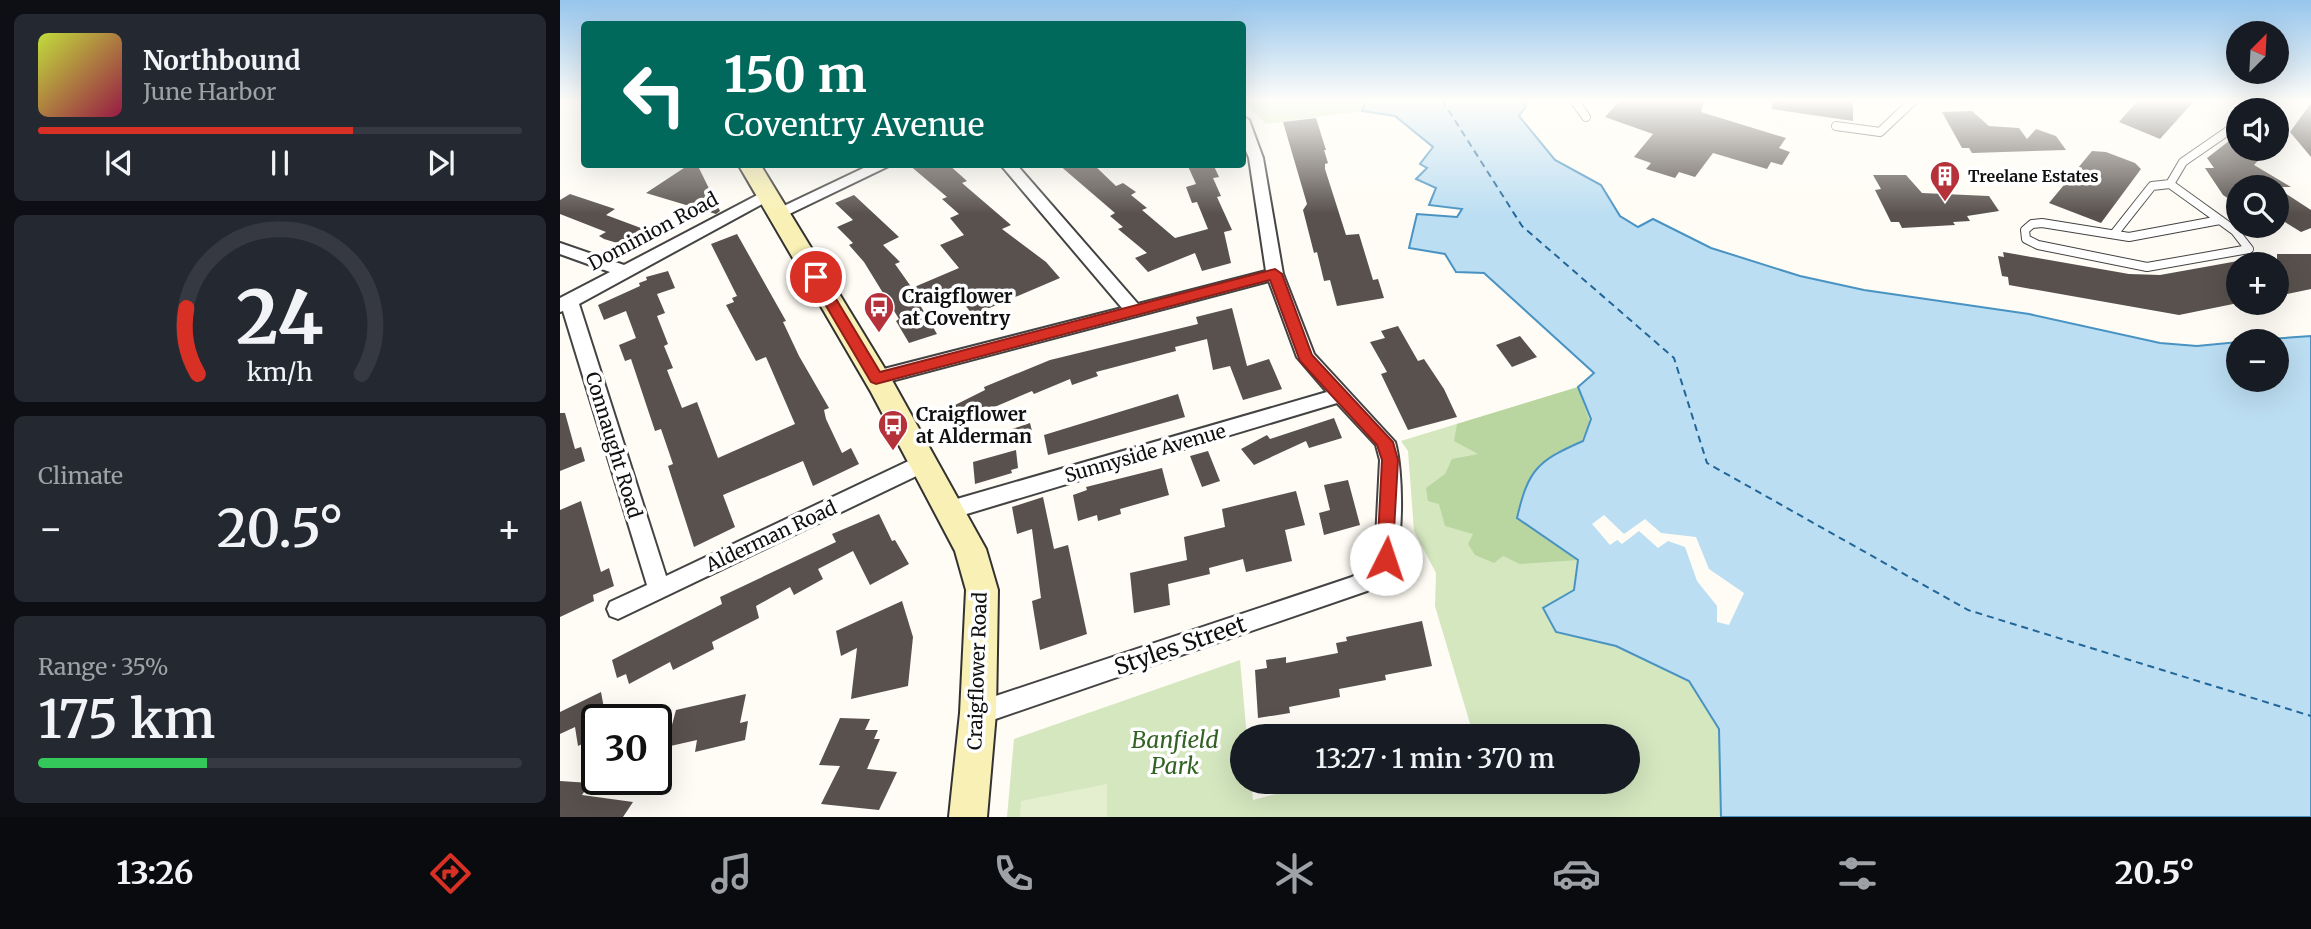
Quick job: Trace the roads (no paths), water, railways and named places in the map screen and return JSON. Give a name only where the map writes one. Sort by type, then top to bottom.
[{"type":"main road","name":"Craigflower Road","points":[[751,168],[876,378],[970,549],[982,590],[978,713],[968,817]]},
{"type":"street","points":[[1249,138],[1256,158],[1275,274],[1306,357],[1340,395]]},
{"type":"street","name":"Dominion Road","points":[[565,303],[624,271],[772,204],[875,168]]},
{"type":"street","points":[[1010,168],[1134,310]]},
{"type":"street","points":[[560,248],[624,271]]},
{"type":"street","points":[[876,378],[1275,274]]},
{"type":"street","name":"Connaught Road","points":[[565,303],[659,589]]},
{"type":"street","name":"Sunnyside Avenue","points":[[950,510],[1340,395]]},
{"type":"street","name":"Styles Street","points":[[978,713],[1359,584],[1380,571],[1386,559],[1388,544],[1390,460],[1385,442],[1340,395]]},
{"type":"street","name":"Alderman Road","points":[[618,608],[924,463]]},
{"type":"lane","points":[[2170,184],[2183,162],[2218,138]]},
{"type":"lane","points":[[2114,234],[2152,186],[2170,184],[2220,220],[2244,239],[2249,249],[2147,267],[2038,246],[2026,239],[2025,230],[2032,223],[2042,223],[2129,237],[2220,220]]},
{"type":"water","points":[[1422,138],[1537,138],[1555,160],[1601,185],[1620,216],[1638,227],[1653,219],[1711,248],[1800,276],[1864,290],[2029,314],[2160,343],[2197,346],[2226,343],[2226,392],[2289,392],[2289,338],[2311,336],[2311,817],[1721,817],[1719,729],[1689,681],[1616,646],[1556,632],[1543,608],[1574,590],[1578,560],[1517,518],[1525,489],[1537,469],[1545,461],[1583,441],[1591,419],[1578,387],[1594,373],[1484,273],[1456,272],[1445,254],[1409,248],[1417,214],[1457,217],[1462,209],[1429,205],[1436,188],[1416,179],[1427,168],[1420,164],[1433,147]]},
{"type":"place","name":"Treelane Estates","points":[[1945,203]]},
{"type":"place","name":"Craigflower at Coventry","points":[[879,334]]},
{"type":"place","name":"Craigflower at Alderman","points":[[893,452]]},
{"type":"park label","name":"Banfield Park","points":[[1175,752]]}]
